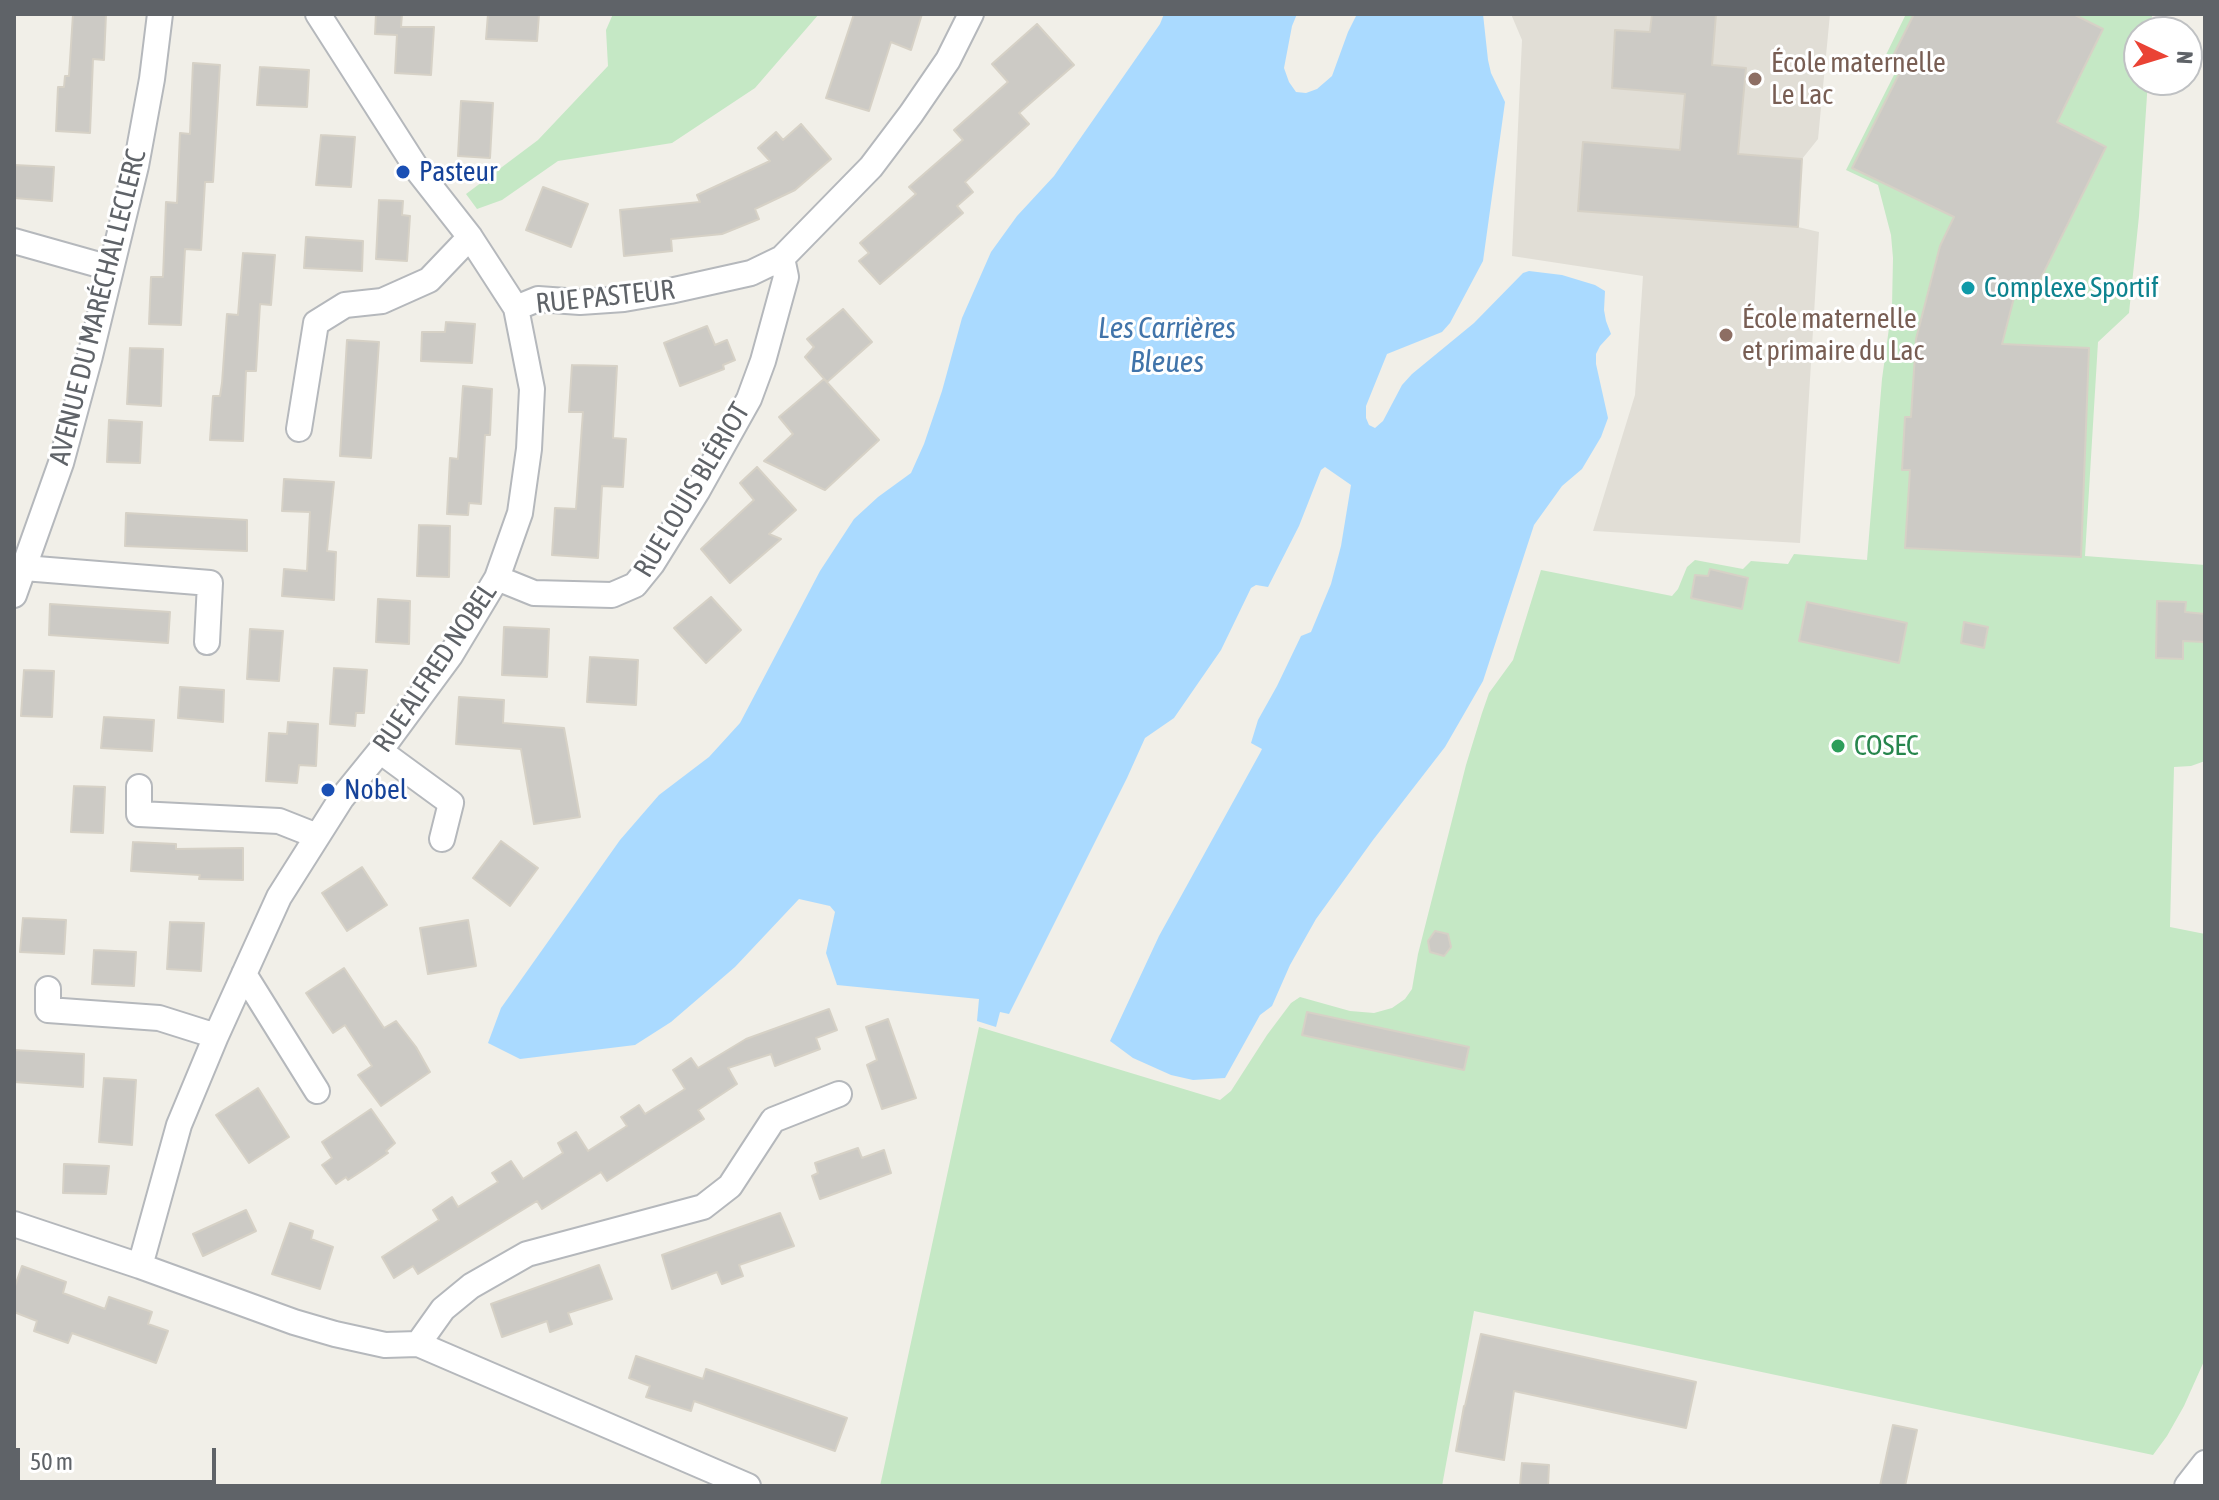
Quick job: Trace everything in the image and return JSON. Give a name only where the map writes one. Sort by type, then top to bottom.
[{"type":"street","name":"AVENUE DU MARÉCHAL LECLERC","points":[[14,595],[61,463],[90,356],[136,166],[160,14]]},
{"type":"street","name":"RUE PASTEUR","points":[[318,14],[419,172],[470,237],[516,308],[538,299],[580,302],[670,291],[751,273],[782,258],[871,167],[948,60],[971,14]]},
{"type":"street","points":[[299,429],[316,323],[345,305],[382,301],[429,280],[470,237]]},
{"type":"street","points":[[14,241],[110,268]]},
{"type":"street","name":"RUE LOUIS BLÉRIOT","points":[[497,578],[534,593],[612,595],[635,585],[652,564],[698,490],[749,399],[786,277],[782,258]]},
{"type":"street","name":"RUE ALFRED NOBEL","points":[[140,1266],[179,1125],[279,897],[341,799],[450,656],[497,578],[520,513],[529,449],[532,389],[516,308]]},
{"type":"street","points":[[24,568],[210,583],[207,642]]},
{"type":"street","points":[[380,751],[451,803],[442,839]]},
{"type":"street","points":[[139,787],[139,814],[279,821],[317,836]]},
{"type":"street","points":[[244,974],[317,1091]]},
{"type":"street","points":[[48,989],[48,1010],[159,1018],[216,1036]]},
{"type":"street","points":[[418,1344],[443,1309],[471,1286],[527,1254],[703,1207],[730,1186],[773,1120],[839,1094]]},
{"type":"street","points":[[14,1224],[294,1322],[385,1345],[418,1344],[748,1486]]},
{"type":"street","points":[[2187,1486],[2205,1463]]},
{"type":"shaded area","name":"École maternelle et primaire du Lac","points":[[1511,14],[1830,14],[1818,139],[1802,159],[1798,227],[1819,232],[1800,543],[1593,531],[1635,395],[1643,276],[1512,256],[1522,40]]},
{"type":"green space","points":[[613,14],[819,14],[755,88],[672,143],[558,161],[502,200],[477,209],[466,194],[538,140],[608,66],[606,30]]},
{"type":"green space","name":"COSEC","points":[[1906,14],[2152,14],[2123,16],[2123,96],[2147,96],[2139,216],[2129,313],[2098,342],[2085,556],[2205,565],[2205,761],[2174,767],[2170,927],[2205,934],[2205,1359],[2167,1436],[2153,1455],[1474,1311],[1442,1486],[880,1486],[979,1027],[1220,1100],[1231,1091],[1291,1003],[1300,997],[1350,1011],[1374,1013],[1392,1008],[1405,999],[1412,989],[1418,954],[1482,713],[1489,693],[1513,660],[1541,570],[1672,596],[1687,567],[1695,560],[1743,569],[1751,561],[1788,564],[1794,554],[1867,560],[1882,379],[1892,306],[1893,258],[1891,235],[1878,185],[1846,170],[1895,73],[1882,63]]},
{"type":"water","name":"Les Carrières Bleues","points":[[1164,14],[1297,14],[1284,68],[1296,92],[1306,93],[1317,89],[1332,76],[1357,14],[1483,14],[1491,73],[1505,102],[1483,261],[1450,323],[1442,332],[1387,354],[1366,406],[1369,425],[1375,428],[1383,421],[1402,385],[1412,374],[1474,323],[1523,273],[1562,275],[1605,291],[1604,310],[1611,334],[1596,354],[1596,364],[1608,418],[1582,469],[1562,486],[1534,525],[1483,681],[1445,747],[1316,919],[1290,965],[1272,1006],[1260,1015],[1225,1078],[1193,1080],[1171,1075],[1133,1058],[1110,1041],[1159,936],[1262,749],[1251,743],[1258,720],[1301,636],[1311,632],[1331,584],[1351,485],[1325,467],[1268,587],[1256,585],[1251,588],[1221,650],[1174,718],[1145,738],[1009,1014],[1000,1012],[996,1027],[977,1021],[979,999],[837,985],[826,953],[835,912],[830,906],[799,899],[735,967],[671,1022],[635,1045],[520,1059],[488,1043],[501,1008],[620,840],[659,795],[709,757],[740,723],[820,571],[854,519],[911,473],[942,391],[962,318],[991,252],[1017,216],[1054,176]]},
{"type":"building","points":[[73,14],[106,14],[104,60],[93,59],[90,133],[56,131],[58,87],[64,87],[65,76],[69,76]]},
{"type":"building","points":[[376,14],[402,14],[401,27],[434,27],[431,75],[395,73],[397,35],[375,34]]},
{"type":"building","points":[[488,14],[539,14],[537,41],[486,39]]},
{"type":"building","points":[[854,14],[922,14],[911,50],[891,42],[869,111],[826,98]]},
{"type":"building","points":[[1652,14],[1716,14],[1712,65],[1746,68],[1738,154],[1802,159],[1798,227],[1578,211],[1583,142],[1680,150],[1685,94],[1612,88],[1615,30],[1650,32]]},
{"type":"building","name":"Complexe Sportif","points":[[1914,14],[2073,14],[2103,29],[2057,122],[2106,147],[2033,294],[2017,286],[2002,344],[2089,348],[2081,557],[1905,548],[1910,470],[1902,470],[1905,417],[1911,417],[1916,339],[1940,246],[1954,217],[1852,168],[1901,70],[1889,64]]},
{"type":"building","points":[[1037,24],[1074,65],[1019,113],[1029,124],[965,182],[973,192],[957,206],[963,213],[880,284],[859,261],[869,253],[860,243],[916,194],[909,187],[963,140],[954,130],[1008,82],[992,64]]},
{"type":"building","points":[[193,63],[220,65],[213,182],[205,182],[201,250],[185,249],[181,325],[149,324],[151,277],[163,277],[166,202],[177,203],[180,133],[190,134]]},
{"type":"building","points":[[260,67],[309,70],[307,107],[257,105]]},
{"type":"building","points":[[461,101],[493,103],[490,158],[458,156]]},
{"type":"building","points":[[801,124],[831,159],[795,190],[755,209],[759,219],[722,234],[671,239],[672,251],[624,256],[620,210],[700,202],[697,195],[770,161],[758,148],[776,132],[783,140]]},
{"type":"building","points":[[321,135],[355,137],[351,187],[316,185]]},
{"type":"building","points":[[14,165],[54,167],[52,201],[14,198]]},
{"type":"building","points":[[543,187],[588,204],[571,247],[526,230]]},
{"type":"building","points":[[379,200],[403,201],[402,215],[410,216],[407,261],[376,259]]},
{"type":"building","points":[[306,237],[363,241],[362,271],[304,268]]},
{"type":"building","points":[[243,253],[275,255],[271,305],[260,304],[256,371],[246,371],[243,441],[210,440],[213,396],[220,396],[222,383],[227,314],[238,315]]},
{"type":"building","points":[[843,309],[872,342],[827,382],[805,357],[814,347],[807,339]]},
{"type":"building","points":[[446,322],[475,324],[472,363],[421,361],[422,332],[445,332]]},
{"type":"building","points":[[707,326],[715,345],[727,340],[735,360],[723,365],[724,369],[680,386],[664,343]]},
{"type":"building","points":[[347,340],[379,342],[371,458],[340,456]]},
{"type":"building","points":[[130,348],[163,349],[161,406],[127,404]]},
{"type":"building","points":[[572,365],[617,366],[613,438],[626,439],[623,487],[602,486],[598,558],[552,555],[555,508],[576,509],[583,412],[569,412]]},
{"type":"building","points":[[824,379],[879,440],[825,490],[764,461],[793,434],[779,417]]},
{"type":"building","points":[[463,386],[492,389],[490,435],[485,435],[481,504],[469,503],[468,515],[447,514],[450,458],[458,459]]},
{"type":"building","points":[[109,420],[142,422],[140,463],[107,462]]},
{"type":"building","points":[[757,467],[796,510],[769,534],[781,539],[730,583],[701,549],[754,500],[740,483]]},
{"type":"building","points":[[284,479],[334,482],[327,551],[336,552],[334,600],[282,596],[284,569],[307,571],[310,512],[282,511]]},
{"type":"building","points":[[126,513],[247,520],[247,551],[125,546]]},
{"type":"building","points":[[419,525],[450,526],[449,577],[417,576]]},
{"type":"building","points":[[1710,569],[1748,578],[1742,609],[1691,598],[1695,575],[1708,576]]},
{"type":"building","points":[[711,597],[741,630],[706,663],[674,628]]},
{"type":"building","points":[[378,599],[410,601],[409,644],[376,642]]},
{"type":"building","points":[[2157,601],[2186,602],[2185,612],[2205,614],[2205,642],[2183,641],[2183,659],[2156,658]]},
{"type":"building","points":[[1807,602],[1907,623],[1899,663],[1799,641]]},
{"type":"building","points":[[50,604],[170,612],[168,643],[49,635]]},
{"type":"building","points":[[1964,622],[1988,627],[1984,648],[1961,643]]},
{"type":"building","points":[[504,627],[549,629],[547,677],[502,675]]},
{"type":"building","points":[[250,629],[283,631],[279,681],[247,679]]},
{"type":"building","points":[[590,657],[638,660],[636,705],[587,702]]},
{"type":"building","points":[[334,668],[367,670],[364,713],[356,713],[355,726],[330,724]]},
{"type":"building","points":[[24,670],[54,671],[52,717],[21,716]]},
{"type":"building","points":[[180,687],[224,690],[223,722],[178,718]]},
{"type":"building","points":[[459,697],[504,700],[503,723],[564,728],[580,817],[534,824],[521,749],[456,744]]},
{"type":"building","points":[[104,717],[154,720],[152,751],[101,748]]},
{"type":"building","points":[[288,722],[318,724],[316,766],[299,765],[297,783],[266,781],[269,733],[287,734]]},
{"type":"building","points":[[74,786],[105,787],[103,833],[71,832]]},
{"type":"building","points":[[501,841],[538,868],[510,906],[473,878]]},
{"type":"building","points":[[133,842],[176,844],[176,849],[243,848],[243,880],[199,879],[200,875],[131,871]]},
{"type":"building","points":[[362,867],[387,905],[347,931],[322,893]]},
{"type":"building","points":[[23,918],[66,920],[64,954],[20,952]]},
{"type":"building","points":[[468,920],[476,966],[428,974],[420,928]]},
{"type":"building","points":[[170,922],[204,923],[201,971],[167,969]]},
{"type":"building","points":[[1435,931],[1448,934],[1451,947],[1444,956],[1430,952],[1428,941]]},
{"type":"building","points":[[94,950],[136,952],[134,986],[92,984]]},
{"type":"building","points":[[344,968],[384,1028],[396,1021],[430,1072],[381,1106],[358,1075],[372,1066],[345,1025],[333,1033],[306,993]]},
{"type":"building","points":[[829,1009],[837,1030],[816,1038],[820,1049],[775,1066],[771,1054],[728,1068],[737,1084],[698,1110],[704,1119],[607,1181],[601,1172],[542,1209],[537,1201],[418,1274],[413,1266],[394,1278],[382,1257],[439,1220],[433,1210],[452,1197],[458,1207],[498,1182],[492,1173],[511,1161],[523,1179],[563,1153],[558,1143],[576,1132],[588,1151],[627,1126],[621,1117],[639,1105],[645,1114],[685,1089],[673,1070],[691,1058],[698,1068],[746,1039]]},
{"type":"building","points":[[1307,1012],[1469,1047],[1464,1070],[1302,1035]]},
{"type":"building","points":[[888,1019],[916,1098],[882,1109],[867,1065],[877,1060],[866,1027]]},
{"type":"building","points":[[14,1050],[84,1054],[83,1087],[14,1082]]},
{"type":"building","points":[[104,1078],[136,1080],[132,1145],[99,1142]]},
{"type":"building","points":[[258,1088],[289,1137],[249,1163],[216,1115]]},
{"type":"building","points":[[371,1109],[395,1143],[386,1151],[388,1153],[368,1167],[336,1184],[322,1165],[332,1158],[322,1142]]},
{"type":"building","points":[[858,1148],[862,1158],[884,1150],[891,1173],[820,1199],[812,1176],[818,1173],[815,1163]]},
{"type":"building","points":[[64,1164],[109,1166],[106,1194],[63,1193]]},
{"type":"building","points":[[246,1210],[256,1231],[203,1256],[193,1234]]},
{"type":"building","points":[[780,1213],[794,1246],[739,1265],[743,1276],[722,1284],[717,1272],[672,1289],[662,1255]]},
{"type":"building","points":[[290,1223],[313,1231],[311,1239],[333,1247],[320,1289],[272,1274]]},
{"type":"building","points":[[599,1265],[612,1299],[568,1313],[572,1324],[550,1332],[547,1321],[502,1337],[491,1304]]},
{"type":"building","points":[[22,1266],[66,1282],[63,1293],[105,1309],[109,1297],[152,1312],[148,1324],[168,1331],[156,1363],[72,1333],[68,1343],[34,1331],[37,1321],[14,1312],[14,1289]]},
{"type":"building","points":[[1481,1334],[1696,1382],[1686,1428],[1514,1391],[1504,1460],[1456,1451]]},
{"type":"building","points":[[636,1356],[703,1379],[706,1369],[847,1418],[835,1451],[694,1401],[691,1411],[646,1397],[650,1386],[629,1378]]},
{"type":"building","points":[[1893,1425],[1917,1430],[1905,1486],[1880,1486]]},
{"type":"building","points":[[1522,1463],[1549,1465],[1548,1486],[1520,1486]]},
{"type":"place","name":"École maternelle Le Lac","points":[[1755,79]]},
{"type":"place","name":"Pasteur","points":[[403,172]]},
{"type":"place","name":"Complexe Sportif","points":[[1968,288]]},
{"type":"place","name":"École maternelle et primaire du Lac","points":[[1726,335]]},
{"type":"place","name":"COSEC","points":[[1838,746]]},
{"type":"place","name":"Nobel","points":[[328,790]]}]
